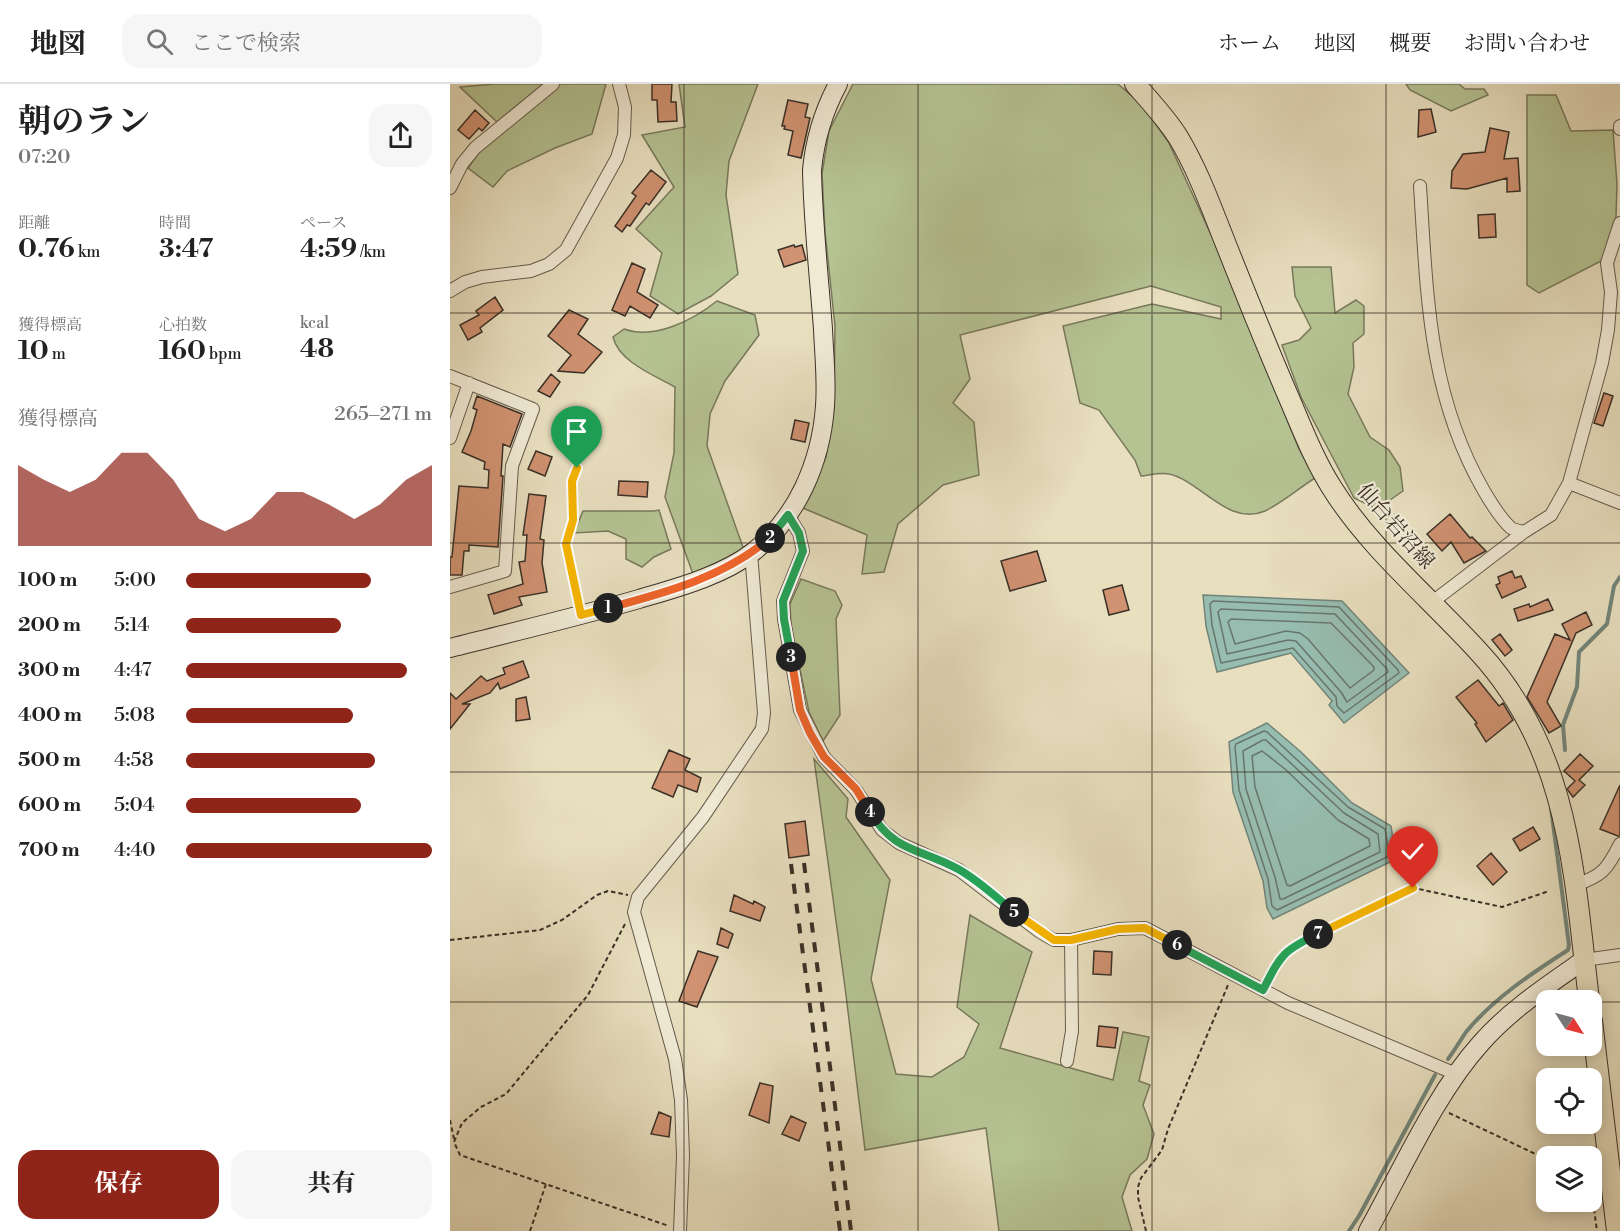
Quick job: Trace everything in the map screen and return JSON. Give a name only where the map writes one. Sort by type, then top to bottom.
[{"type":"main road","name":"仙台岩沼線","points":[[1135,84],[1178,137],[1196,172],[1262,337],[1310,446],[1332,489],[1378,547],[1498,674],[1521,707],[1537,736],[1562,810],[1575,885],[1588,990]]},
{"type":"main road","points":[[1596,1056],[1617,1231]]},
{"type":"street","points":[[450,188],[462,164],[475,148],[553,84]]},
{"type":"street","points":[[450,291],[474,279],[531,271],[549,264],[566,250],[617,158],[624,135],[625,107],[619,84]]},
{"type":"street","points":[[450,648],[677,588],[735,564],[769,538],[788,515],[807,480],[823,425],[825,364],[812,170],[814,147],[820,123],[838,84]]},
{"type":"street","points":[[1420,186],[1428,310],[1435,358],[1450,417],[1470,466],[1488,498],[1512,529],[1524,532]]},
{"type":"street","points":[[1431,603],[1524,532],[1551,515],[1569,483],[1602,363],[1608,330],[1611,292],[1607,263],[1620,223]]},
{"type":"street","points":[[450,376],[533,409],[512,466],[505,571],[450,587]]},
{"type":"street","points":[[450,438],[469,383]]},
{"type":"street","points":[[1569,483],[1620,503]]},
{"type":"street","points":[[788,515],[799,533],[803,551],[783,601],[800,710],[824,757],[856,789],[882,830],[899,843],[959,870],[1054,940],[1071,940],[1118,929],[1145,928],[1288,1003],[1456,1074]]},
{"type":"street","points":[[680,1229],[683,1156],[681,1100],[675,1059],[634,912],[638,897],[702,817],[762,729],[764,713],[751,553]]},
{"type":"street","points":[[1575,885],[1596,878],[1611,862],[1620,844]]},
{"type":"street","points":[[1067,1061],[1072,1030],[1071,940]]},
{"type":"street","points":[[1368,1231],[1436,1107],[1456,1074],[1480,1044],[1504,1019],[1584,960],[1620,955]]},
{"type":"path","points":[[577,468],[572,481],[573,520],[566,544],[581,615]]},
{"type":"path","points":[[1263,990],[1284,953],[1295,945],[1413,888],[1502,907],[1549,891]]},
{"type":"path","points":[[450,940],[540,930],[562,920],[597,895],[608,891],[638,897]]},
{"type":"path","points":[[454,1142],[462,1123],[481,1107],[506,1094],[588,995],[634,912]]},
{"type":"path","points":[[1146,1231],[1138,1197],[1141,1178],[1162,1150],[1168,1129],[1233,974]]},
{"type":"path","points":[[1436,1107],[1536,1153]]},
{"type":"path","points":[[450,1120],[454,1142],[460,1155],[680,1229]]},
{"type":"path","points":[[450,1139],[454,1142]]},
{"type":"path","points":[[530,1231],[546,1184]]},
{"type":"path","points":[[1594,1212],[1597,1231]]},
{"type":"green space","points":[[544,84],[497,122],[460,87]]},
{"type":"green space","points":[[560,84],[606,84],[592,134],[555,148],[507,171],[493,187],[468,168],[480,151]]},
{"type":"green space","points":[[679,84],[758,84],[729,161],[726,195],[738,274],[711,296],[678,314],[650,296],[662,253],[636,229],[674,187],[642,135],[685,127]]},
{"type":"green space","points":[[853,84],[1118,84],[1142,105],[1169,143],[1213,239],[1299,449],[1315,478],[1271,508],[1252,514],[1239,513],[1227,508],[1181,478],[1159,473],[1141,476],[1135,460],[1099,410],[1080,403],[1063,326],[1152,304],[1221,319],[1221,307],[1151,286],[960,335],[970,379],[953,403],[974,422],[979,475],[943,485],[898,524],[884,572],[862,574],[867,535],[803,508],[826,457],[834,407],[835,326],[825,232],[822,174],[829,131]]},
{"type":"green space","points":[[1406,84],[1459,84],[1465,89],[1484,89],[1488,95],[1451,111],[1410,90]]},
{"type":"green space","points":[[1527,95],[1556,95],[1571,131],[1613,130],[1617,184],[1616,217],[1603,260],[1539,293],[1527,285]]},
{"type":"green space","points":[[1292,267],[1331,267],[1335,313],[1356,300],[1364,306],[1364,334],[1353,343],[1354,367],[1348,394],[1370,437],[1389,450],[1400,467],[1403,491],[1377,509],[1354,498],[1301,397],[1282,345],[1299,340],[1311,328],[1295,296]]},
{"type":"green space","points":[[717,301],[755,315],[759,335],[725,381],[710,414],[707,446],[744,550],[693,574],[665,497],[674,453],[675,387],[630,361],[622,354],[613,337],[624,329],[648,332],[673,326],[697,315]]},
{"type":"green space","points":[[659,510],[671,549],[654,557],[642,567],[626,559],[626,539],[608,531],[574,533],[583,511]]},
{"type":"green space","points":[[801,579],[835,591],[842,605],[836,619],[840,715],[823,741],[809,712],[791,627],[790,604]]},
{"type":"green space","points":[[814,759],[848,799],[846,817],[890,880],[871,979],[896,1074],[932,1077],[964,1057],[979,1024],[957,1007],[970,915],[1032,952],[1000,1048],[1113,1080],[1123,1032],[1149,1037],[1139,1081],[1150,1085],[1143,1105],[1154,1134],[1147,1159],[1130,1175],[1122,1197],[1132,1231],[999,1231],[986,1128],[865,1150]]},
{"type":"water","points":[[1203,595],[1342,601],[1409,673],[1344,723],[1329,705],[1332,701],[1291,653],[1217,672],[1206,626]]},
{"type":"water","points":[[1267,723],[1301,752],[1352,803],[1391,826],[1396,859],[1273,919],[1267,908],[1263,881],[1233,792],[1229,742]]},
{"type":"building","points":[[652,84],[672,84],[671,102],[676,102],[677,121],[658,122],[657,100],[652,100]]},
{"type":"building","points":[[788,100],[808,104],[805,117],[810,118],[801,158],[788,155],[793,131],[784,129],[785,126],[782,126]]},
{"type":"building","points":[[1431,109],[1436,132],[1418,137],[1419,110]]},
{"type":"building","points":[[475,110],[489,123],[482,131],[479,128],[469,139],[458,130]]},
{"type":"building","points":[[1490,128],[1509,132],[1504,159],[1518,158],[1520,191],[1507,192],[1507,178],[1467,189],[1451,188],[1452,171],[1463,154],[1485,152]]},
{"type":"building","points":[[651,170],[666,182],[649,205],[646,203],[630,226],[627,225],[622,232],[615,226],[636,196],[632,193]]},
{"type":"building","points":[[1495,214],[1496,237],[1479,238],[1478,215]]},
{"type":"building","points":[[794,245],[795,247],[802,245],[806,260],[784,267],[778,250]]},
{"type":"building","points":[[632,263],[645,269],[637,292],[658,305],[650,318],[630,306],[625,316],[612,310]]},
{"type":"building","points":[[495,297],[503,310],[480,328],[482,332],[468,340],[460,325],[479,315],[476,311]]},
{"type":"building","points":[[569,310],[588,319],[578,334],[602,352],[584,373],[558,371],[571,355],[548,336]]},
{"type":"building","points":[[551,374],[560,382],[550,397],[538,391]]},
{"type":"building","points":[[1604,393],[1613,396],[1603,426],[1594,423]]},
{"type":"building","points":[[477,396],[522,414],[510,447],[503,444],[498,547],[469,545],[469,551],[464,551],[462,575],[450,575],[450,557],[452,557],[459,486],[488,488],[489,470],[484,469],[485,462],[462,452],[477,410],[473,408]]},
{"type":"building","points":[[795,420],[809,423],[805,442],[791,439]]},
{"type":"building","points":[[536,451],[552,457],[545,476],[528,469]]},
{"type":"building","points":[[619,481],[648,482],[647,497],[618,495]]},
{"type":"building","points":[[529,494],[546,496],[540,539],[544,540],[542,563],[547,592],[519,597],[522,605],[494,614],[488,595],[523,584],[519,562],[525,561],[527,535],[523,535]]},
{"type":"building","points":[[1450,514],[1470,538],[1472,537],[1486,551],[1464,563],[1451,542],[1442,551],[1427,534]]},
{"type":"building","points":[[1037,551],[1046,581],[1010,591],[1001,561]]},
{"type":"building","points":[[1512,571],[1515,578],[1521,576],[1526,587],[1502,598],[1496,585],[1500,583],[1498,577]]},
{"type":"building","points":[[1122,585],[1129,610],[1109,615],[1103,590]]},
{"type":"building","points":[[1548,599],[1553,610],[1518,621],[1514,609],[1529,604],[1530,607]]},
{"type":"building","points":[[1586,612],[1592,625],[1576,633],[1547,702],[1561,726],[1549,733],[1527,697],[1555,634],[1570,640],[1562,624]]},
{"type":"building","points":[[1500,634],[1512,650],[1505,656],[1492,640]]},
{"type":"building","points":[[523,661],[529,677],[500,689],[498,683],[490,693],[462,704],[470,704],[450,729],[450,693],[456,699],[481,676],[487,681],[505,674],[503,668]]},
{"type":"building","points":[[1478,680],[1499,706],[1503,703],[1513,720],[1486,742],[1475,724],[1477,723],[1456,697]]},
{"type":"building","points":[[526,697],[530,719],[516,721],[516,699]]},
{"type":"building","points":[[669,750],[690,759],[685,770],[701,778],[697,792],[678,785],[673,797],[652,788]]},
{"type":"building","points":[[1580,754],[1593,766],[1579,780],[1585,785],[1573,797],[1567,789],[1575,781],[1564,771]]},
{"type":"building","points":[[1620,785],[1620,836],[1618,836],[1600,829]]},
{"type":"building","points":[[805,821],[809,855],[789,858],[785,824]]},
{"type":"building","points":[[1533,827],[1540,839],[1520,851],[1513,839]]},
{"type":"building","points":[[1491,853],[1507,872],[1493,885],[1477,866]]},
{"type":"building","points":[[734,895],[765,907],[760,921],[730,911]]},
{"type":"building","points":[[721,928],[733,934],[728,948],[717,944]]},
{"type":"building","points":[[698,951],[718,957],[697,1007],[679,1001]]},
{"type":"building","points":[[1094,951],[1112,952],[1111,975],[1093,974]]},
{"type":"building","points":[[1099,1026],[1118,1028],[1115,1048],[1097,1046]]},
{"type":"building","points":[[760,1083],[773,1086],[769,1123],[749,1115]]},
{"type":"building","points":[[659,1112],[671,1117],[669,1137],[651,1134]]},
{"type":"building","points":[[791,1116],[806,1123],[799,1141],[782,1134]]},
{"type":"waterway","points":[[1565,750],[1563,725],[1577,687],[1579,652],[1607,624],[1614,586],[1620,577]]},
{"type":"waterway","points":[[1448,1059],[1466,1032],[1488,1008],[1527,977],[1568,950],[1551,808]]},
{"type":"waterway","points":[[1349,1231],[1435,1075]]},
{"type":"railway","points":[[804,863],[851,1231]]},
{"type":"railway","points":[[791,864],[840,1231]]},
{"type":"route","points":[[577,468],[572,481],[573,520],[566,544],[581,615],[677,588],[735,564],[769,538],[788,515],[799,533],[803,551],[783,601],[784,619],[800,710],[824,757],[856,789],[882,830],[917,853],[939,859],[959,870],[1054,940],[1071,940],[1118,929],[1145,928],[1263,990],[1276,964],[1284,953],[1295,945],[1413,888]]}]
